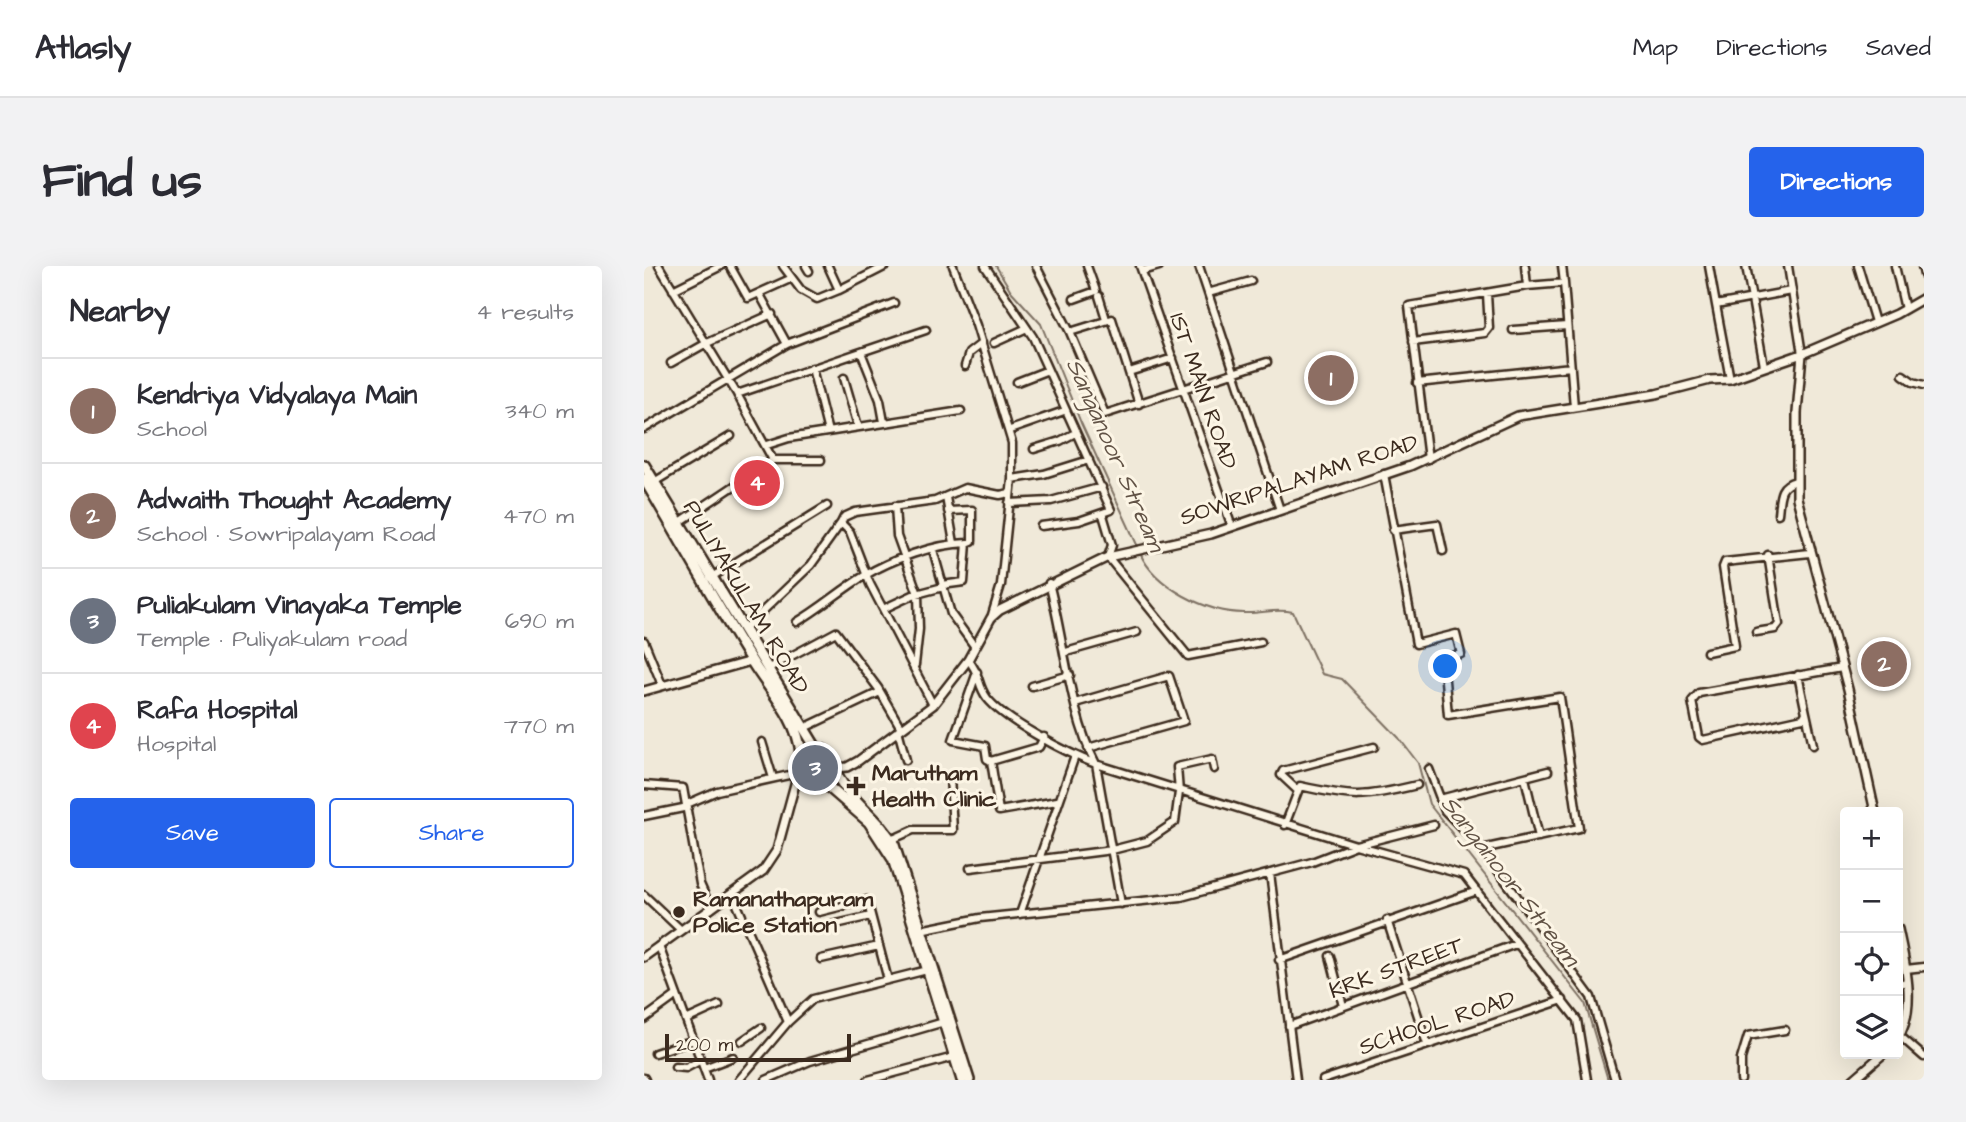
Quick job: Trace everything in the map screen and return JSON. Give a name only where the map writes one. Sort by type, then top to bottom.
[{"type":"main road","name":"PULIYAKULAM ROAD","points":[[644,465],[676,525],[743,630],[763,671],[816,748]]},
{"type":"main road","name":"PULIYAKULAM ROAD","points":[[644,479],[656,489]]},
{"type":"main road","name":"PULIYAKULAM ROAD","points":[[709,579],[751,661],[763,671]]},
{"type":"main road","points":[[763,671],[800,741],[798,773],[806,781],[823,782],[851,803],[883,839],[893,859],[919,930],[927,970],[962,1080]]},
{"type":"main road","points":[[801,754],[816,748],[829,755],[839,779],[891,840],[969,1080]]},
{"type":"main road","points":[[823,782],[834,768]]},
{"type":"street","points":[[659,266],[774,460]]},
{"type":"street","points":[[673,290],[721,266]]},
{"type":"street","points":[[730,266],[748,298],[790,278]]},
{"type":"street","points":[[783,266],[801,290],[817,299],[839,290],[872,269],[886,266]]},
{"type":"street","points":[[828,266],[839,290]]},
{"type":"street","points":[[953,266],[982,343],[1010,430],[1014,457],[1001,585],[991,618]]},
{"type":"street","points":[[985,266],[1027,328],[1111,510],[1103,515],[1062,525],[1041,526]]},
{"type":"street","points":[[1036,266],[1070,332],[1105,414],[1267,362]]},
{"type":"street","points":[[1074,299],[1096,291],[1087,266]]},
{"type":"street","points":[[1141,269],[1159,266]]},
{"type":"street","points":[[1199,266],[1280,510]]},
{"type":"street","points":[[1525,266],[1527,286]]},
{"type":"street","points":[[1562,266],[1574,407]]},
{"type":"street","points":[[1709,266],[1730,379]]},
{"type":"street","points":[[1746,266],[1764,366]]},
{"type":"street","points":[[1788,266],[1802,354],[1797,498],[1842,668],[1874,807]]},
{"type":"street","points":[[1858,266],[1875,322]]},
{"type":"street","points":[[1895,266],[1905,309]]},
{"type":"street","points":[[1922,266],[1924,275]]},
{"type":"street","name":"1ST MAIN ROAD","points":[[1141,269],[1232,527]]},
{"type":"street","points":[[1208,293],[1251,281]]},
{"type":"street","points":[[1427,459],[1409,306],[1527,286],[1564,283]]},
{"type":"street","points":[[1716,305],[1791,291]]},
{"type":"street","points":[[759,293],[787,344]]},
{"type":"street","points":[[1413,342],[1485,333],[1489,328],[1487,294]]},
{"type":"street","points":[[1099,296],[1107,319]]},
{"type":"street","name":"SOWRIPALAYAM ROAD","points":[[834,768],[858,761],[933,705],[968,660],[991,618],[1011,602],[1108,557],[1232,527],[1427,459],[1518,416],[1656,394],[1710,380],[1730,379],[1802,354],[1924,298]]},
{"type":"street","points":[[644,429],[787,344],[894,303]]},
{"type":"street","points":[[671,363],[705,344],[772,314]]},
{"type":"street","points":[[1070,332],[1112,319],[1139,404]]},
{"type":"street","points":[[1513,330],[1567,326]]},
{"type":"street","points":[[994,343],[1027,328]]},
{"type":"street","points":[[737,394],[926,330]]},
{"type":"street","points":[[965,366],[969,353],[982,343]]},
{"type":"street","points":[[861,352],[880,400],[884,422]]},
{"type":"street","points":[[1129,372],[1173,358]]},
{"type":"street","points":[[1417,383],[1571,367]]},
{"type":"street","points":[[811,369],[828,432]]},
{"type":"street","points":[[1017,382],[1048,370]]},
{"type":"street","points":[[1903,375],[1924,385]]},
{"type":"street","points":[[844,378],[858,426]]},
{"type":"street","points":[[767,445],[858,426],[961,411]]},
{"type":"street","points":[[1010,430],[1064,411]]},
{"type":"street","points":[[1034,449],[1060,442],[1075,433]]},
{"type":"street","points":[[644,500],[730,436]]},
{"type":"street","points":[[676,525],[774,460],[821,460]]},
{"type":"street","points":[[1013,479],[1044,474],[1089,460]]},
{"type":"street","points":[[1384,474],[1416,644],[1456,634],[1461,654],[1443,658],[1448,715],[1560,697],[1578,828],[1482,849]]},
{"type":"street","points":[[1778,514],[1781,489],[1786,483],[1796,481]]},
{"type":"street","points":[[1009,503],[1051,501],[1102,487]]},
{"type":"street","points":[[743,630],[811,565],[844,517],[855,512],[946,497],[965,488],[1000,495],[1010,493]]},
{"type":"street","points":[[946,497],[954,543]]},
{"type":"street","points":[[709,579],[827,506]]},
{"type":"street","points":[[895,506],[897,536],[907,557],[918,594],[919,629],[915,667]]},
{"type":"street","points":[[797,622],[866,575],[907,557],[954,543],[972,541],[972,510],[948,511]]},
{"type":"street","points":[[1103,515],[1112,545],[1108,557],[1188,656],[1261,642]]},
{"type":"street","points":[[841,523],[850,533],[866,575],[933,705]]},
{"type":"street","points":[[1393,530],[1437,524],[1443,551]]},
{"type":"street","points":[[883,609],[918,594],[964,582],[967,543]]},
{"type":"street","points":[[933,550],[951,614],[975,647]]},
{"type":"street","points":[[1707,652],[1735,646],[1723,567],[1725,562],[1768,555],[1810,553]]},
{"type":"street","points":[[1756,632],[1775,629],[1779,624],[1768,555]]},
{"type":"street","points":[[1049,583],[1075,703],[1088,748],[1096,764],[1121,904]]},
{"type":"street","points":[[763,671],[835,632],[880,692],[900,729],[906,760]]},
{"type":"street","points":[[1066,652],[1137,632]]},
{"type":"street","points":[[644,641],[662,685]]},
{"type":"street","points":[[968,660],[978,670],[981,688],[990,701],[1075,756],[1285,825],[1464,875],[1577,1020],[1587,1080]]},
{"type":"street","points":[[644,691],[751,661]]},
{"type":"street","points":[[1806,713],[1796,720],[1703,740],[1699,737],[1692,701],[1699,694],[1842,668]]},
{"type":"street","points":[[978,670],[953,740],[985,746],[987,759],[991,761],[999,811],[1057,801]]},
{"type":"street","points":[[1032,685],[1070,675]]},
{"type":"street","points":[[1798,675],[1814,745]]},
{"type":"street","points":[[1075,703],[1169,676],[1184,721],[1088,748]]},
{"type":"street","points":[[804,728],[880,692]]},
{"type":"street","points":[[991,761],[1039,747],[1044,737]]},
{"type":"street","points":[[761,742],[773,778]]},
{"type":"street","points":[[1297,790],[1283,780],[1280,775],[1283,771],[1374,747]]},
{"type":"street","points":[[1020,914],[1057,801],[1075,756]]},
{"type":"street","points":[[970,868],[1112,849],[1147,841],[1175,822],[1179,792],[1177,766],[1212,759],[1214,769]]},
{"type":"street","points":[[1429,769],[1445,811],[1482,849],[1591,997],[1615,1080]]},
{"type":"street","points":[[1440,799],[1548,771]]},
{"type":"street","points":[[644,816],[688,806],[717,791],[798,773],[778,850],[763,870],[644,957]]},
{"type":"street","points":[[891,840],[913,831],[953,830],[950,777]]},
{"type":"street","points":[[1525,778],[1539,836]]},
{"type":"street","points":[[644,785],[683,788],[700,884],[711,909]]},
{"type":"street","points":[[1285,825],[1300,786],[1341,796],[1367,797],[1417,785]]},
{"type":"street","points":[[919,930],[980,918],[1181,897],[1270,873],[1356,845],[1434,825]]},
{"type":"street","points":[[1270,873],[1296,1080]]},
{"type":"street","points":[[1279,960],[1387,920],[1477,891]]},
{"type":"street","points":[[732,893],[788,1022]]},
{"type":"street","points":[[644,895],[681,930]]},
{"type":"street","points":[[819,912],[867,900],[888,980]]},
{"type":"street","points":[[823,927],[871,916]]},
{"type":"street","points":[[1387,920],[1427,1044]]},
{"type":"street","points":[[1899,933],[1906,969],[1903,980]]},
{"type":"street","name":"KRK STREET","points":[[1289,1026],[1516,944]]},
{"type":"street","points":[[659,946],[708,1080]]},
{"type":"street","points":[[821,959],[879,946]]},
{"type":"street","points":[[1330,956],[1343,1006]]},
{"type":"street","points":[[1906,969],[1924,967]]},
{"type":"street","points":[[739,1080],[788,1022],[813,999],[927,970]]},
{"type":"street","points":[[644,1019],[677,995]]},
{"type":"street","name":"SCHOOL ROAD","points":[[1323,1080],[1563,1000]]},
{"type":"street","points":[[687,1020],[719,1005]]},
{"type":"street","points":[[766,1080],[810,1061],[944,1022]]},
{"type":"street","points":[[742,1041],[761,1028]]},
{"type":"street","points":[[1741,1080],[1741,1059],[1748,1037],[1785,1030]]},
{"type":"street","points":[[655,1053],[694,1040]]},
{"type":"street","points":[[1903,1040],[1924,1057]]},
{"type":"street","points":[[704,1068],[733,1056]]},
{"type":"street","points":[[868,1080],[954,1057]]},
{"type":"street","points":[[1853,1080],[1877,1059]]},
{"type":"street","points":[[675,1067],[686,1068],[701,1060]]},
{"type":"waterway","name":"Sanganoor Stream","points":[[996,266],[1011,291],[1041,324],[1081,423],[1138,547]]},
{"type":"waterway","name":"Sanganoor Stream","points":[[1140,553],[1157,577],[1199,603],[1230,612],[1293,612],[1322,674],[1342,679],[1399,738],[1418,763],[1429,804],[1585,1003],[1608,1080]]},
{"type":"place","name":"Kendriya Vidyalaya Main","points":[[1331,378]]},
{"type":"place","name":"Rafa Hospital","points":[[757,483]]},
{"type":"place","name":"Adwaith Thought Academy","points":[[1884,664]]},
{"type":"place","name":"Puliakulam Vinayaka Temple","points":[[815,768]]},
{"type":"place","name":"Marutham Health Clinic","points":[[856,786]]},
{"type":"place","name":"Ramanathapuram Police Station","points":[[679,912]]}]
